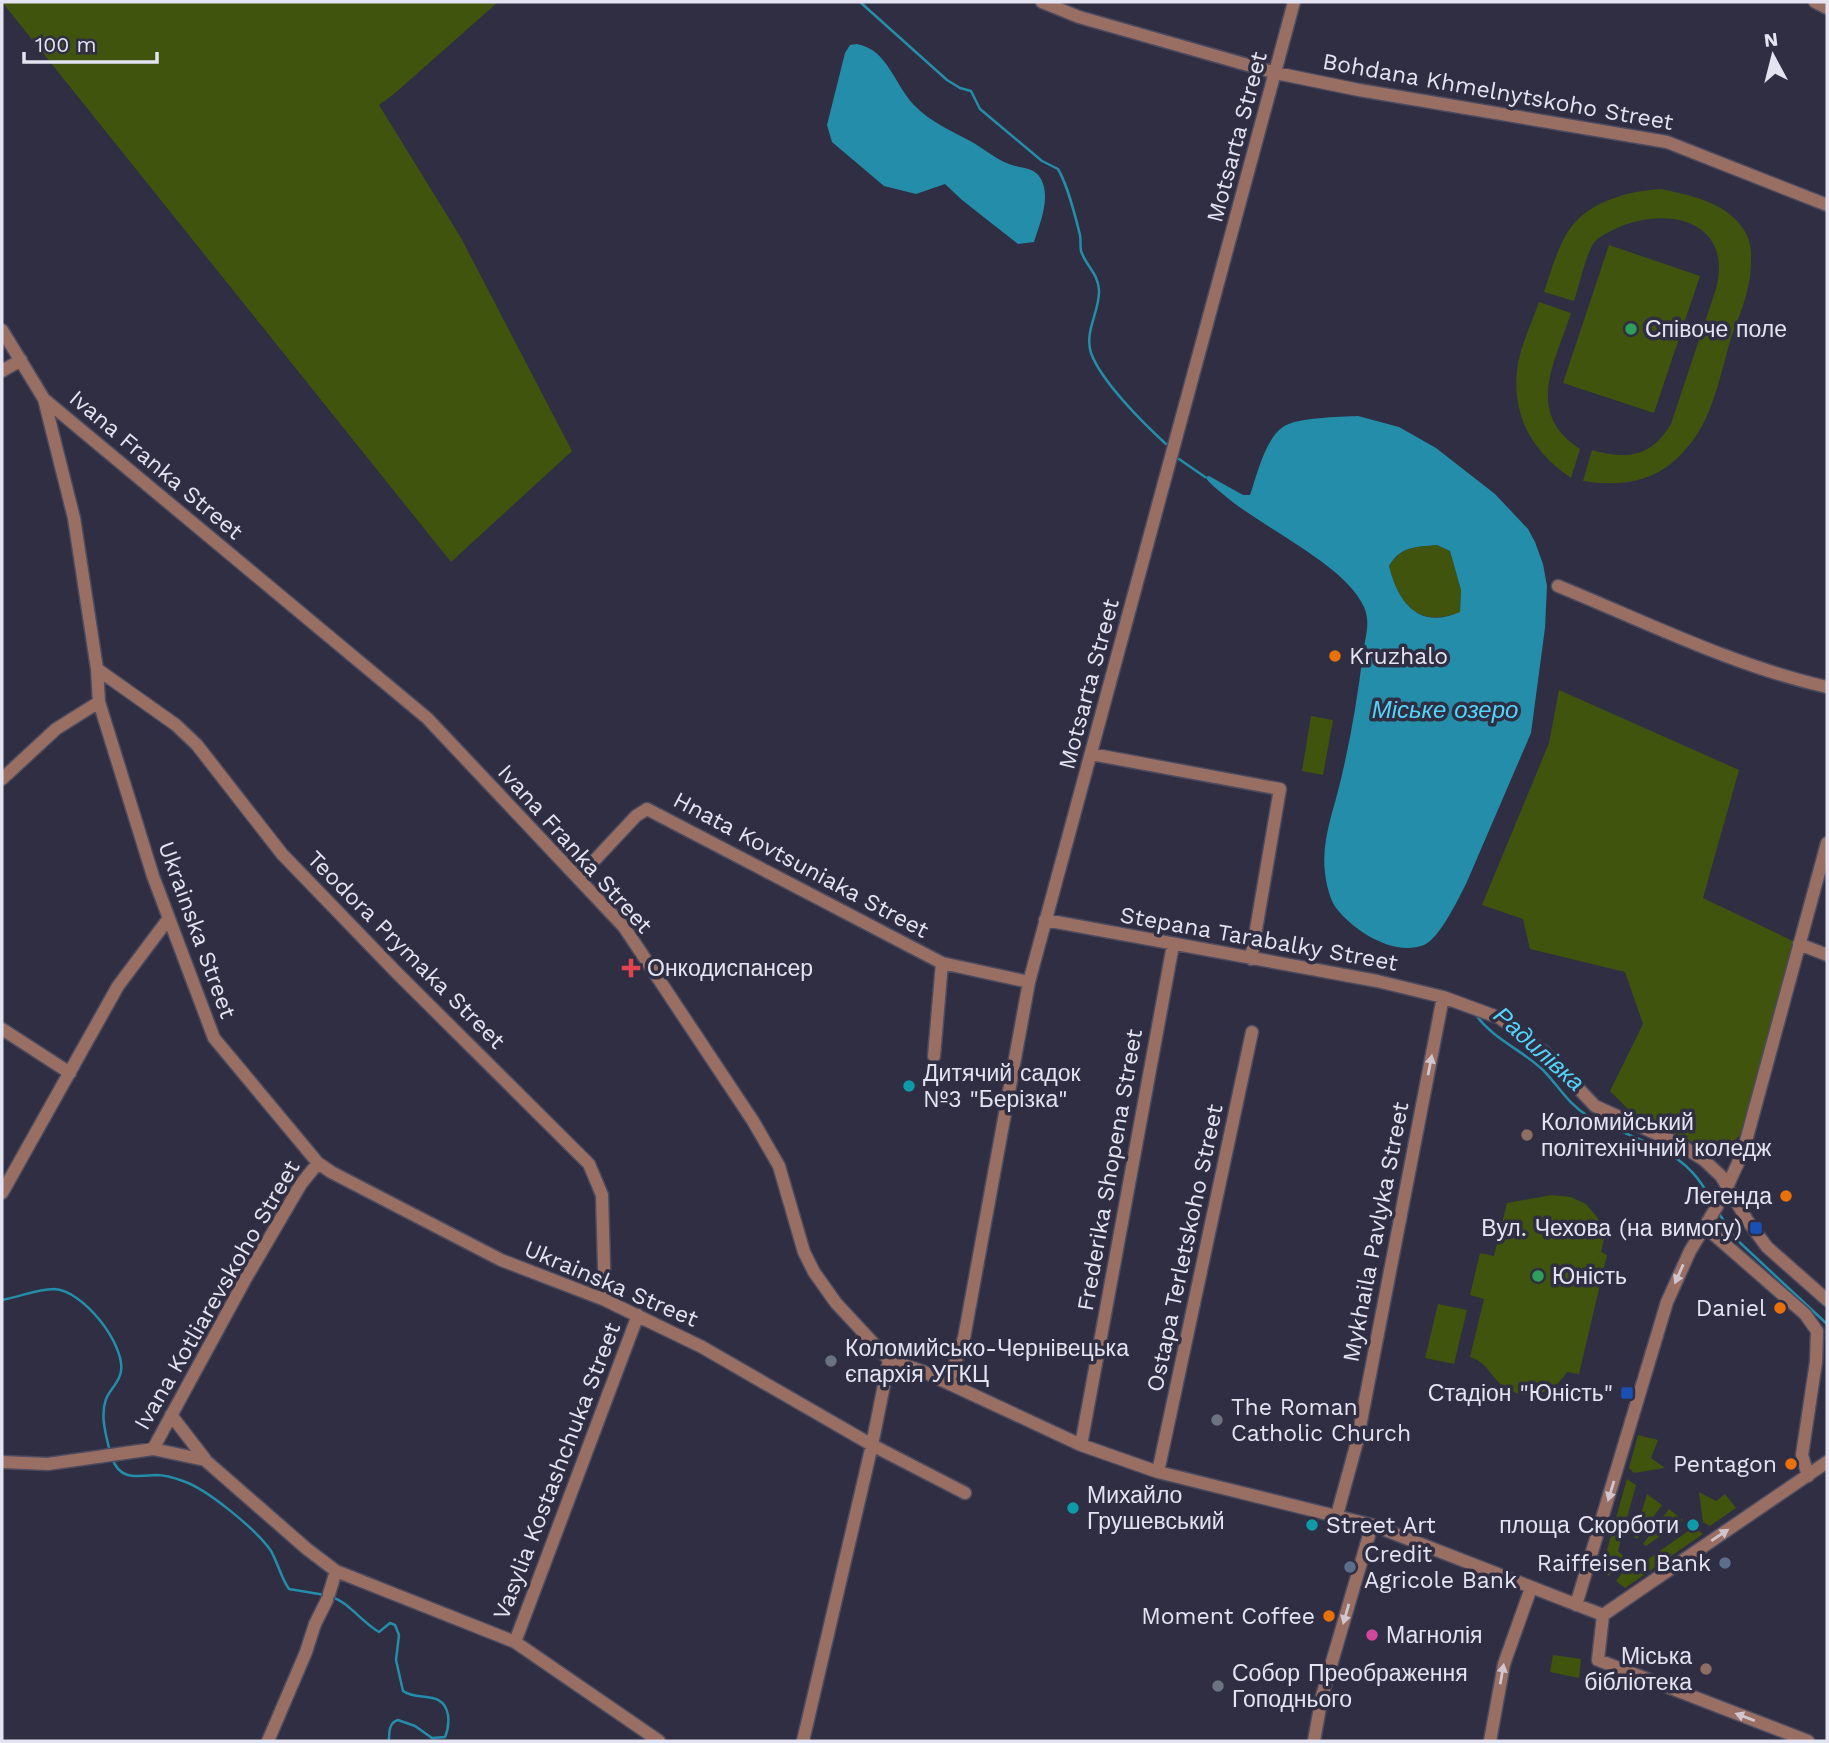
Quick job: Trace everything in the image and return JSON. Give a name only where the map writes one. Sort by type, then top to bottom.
[{"type":"street","name":"Bohdana Khmelnytskoho Street","points":[[1042,2],[1079,17],[1276,73],[1359,90],[1668,142],[1827,205]]},
{"type":"street","name":"Motsarta Street","points":[[948,1383],[964,1338],[1029,982],[1294,2]]},
{"type":"street","points":[[1815,2],[1827,8]]},
{"type":"street","name":"Ivana Franka Street","points":[[2,330],[44,399],[426,718],[628,933],[753,1121],[784,1176],[804,1252],[820,1283],[889,1360],[948,1383],[1081,1445],[1158,1472],[1372,1525],[1603,1615]]},
{"type":"street","points":[[2,371],[21,360]]},
{"type":"street","name":"Ukrainska Street","points":[[44,399],[74,518],[97,669],[99,702],[169,918],[214,1038],[318,1163],[502,1260],[605,1300],[702,1347],[872,1445],[965,1493]]},
{"type":"street","points":[[1558,586],[1738,659],[1827,687]]},
{"type":"street","name":"Teodora Prymaka Street","points":[[97,669],[176,725],[197,745],[282,854],[589,1164],[602,1195],[605,1300]]},
{"type":"street","points":[[3,775],[56,729],[99,702]]},
{"type":"street","points":[[1091,754],[1280,789],[1251,959]]},
{"type":"street","name":"Hnata Kovtsuniaka Street","points":[[578,878],[636,816],[647,809],[942,963],[1029,982]]},
{"type":"street","points":[[1576,1605],[1667,1302],[1690,1251],[1725,1191],[1743,1152],[1827,843]]},
{"type":"street","points":[[2,1192],[118,986],[169,918]]},
{"type":"street","name":"Stepana Tarabalky Street","points":[[1045,920],[1310,968],[1443,997],[1489,1013],[1511,1026],[1544,1052],[1595,1106],[1695,1154],[1715,1169],[1725,1191]]},
{"type":"street","points":[[1799,944],[1827,955]]},
{"type":"street","name":"Frederika Shopena Street","points":[[1081,1445],[1173,945]]},
{"type":"street","points":[[933,1056],[942,963]]},
{"type":"street","name":"Mykhaila Pavlyka Street","points":[[1338,1515],[1357,1443],[1443,997]]},
{"type":"street","points":[[2,1029],[70,1073]]},
{"type":"street","name":"Ostapa Terletskoho Street","points":[[1158,1472],[1252,1032]]},
{"type":"street","name":"Ivana Kotliarevskoho Street","points":[[153,1449],[301,1184],[318,1163]]},
{"type":"street","points":[[1725,1191],[1767,1247],[1827,1300]]},
{"type":"street","points":[[1707,1220],[1805,1314],[1817,1331],[1816,1362],[1802,1455],[1808,1475]]},
{"type":"street","name":"Vasylia Kostashchuka Street","points":[[515,1642],[638,1315]]},
{"type":"street","points":[[803,1741],[872,1445],[889,1360]]},
{"type":"street","points":[[171,1415],[205,1460],[336,1572],[515,1642],[659,1741]]},
{"type":"street","points":[[2,1462],[48,1464],[153,1449],[205,1460]]},
{"type":"street","points":[[1808,1741],[1598,1660],[1603,1615],[1827,1462]]},
{"type":"street","points":[[1314,1741],[1322,1696],[1372,1525]]},
{"type":"street","points":[[268,1741],[336,1572]]},
{"type":"street","points":[[1490,1741],[1504,1664],[1531,1588]]},
{"type":"green space","points":[[2,2],[498,2],[379,105],[461,238],[572,451],[451,562]]},
{"type":"green space","points":[[1661,189],[1710,203],[1731,215],[1740,224],[1747,235],[1751,251],[1747,293],[1709,410],[1687,448],[1663,469],[1642,479],[1619,483],[1583,481],[1592,450],[1617,455],[1638,453],[1655,443],[1671,424],[1716,289],[1719,266],[1715,247],[1705,233],[1691,224],[1674,219],[1635,222],[1615,229],[1593,244],[1574,301],[1544,292],[1561,244],[1577,220],[1610,199]]},
{"type":"green space","name":"Співоче поле","points":[[1609,245],[1700,276],[1654,413],[1563,383]]},
{"type":"green space","points":[[1539,302],[1571,313],[1552,369],[1548,403],[1553,420],[1563,435],[1580,449],[1571,478],[1545,456],[1535,443],[1526,429],[1517,398],[1518,363]]},
{"type":"green space","points":[[1437,545],[1450,551],[1461,590],[1460,612],[1433,617],[1412,610],[1405,602],[1398,592],[1389,566],[1404,551]]},
{"type":"green space","points":[[1559,690],[1739,770],[1703,898],[1797,943],[1740,1135],[1720,1156],[1629,1110],[1610,1091],[1643,1024],[1625,972],[1530,949],[1523,919],[1482,905],[1549,743]]},
{"type":"green space","points":[[1311,716],[1333,720],[1323,775],[1302,771]]},
{"type":"green space","name":"Юність","points":[[1552,1195],[1571,1197],[1586,1204],[1597,1217],[1605,1235],[1601,1252],[1607,1255],[1579,1374],[1567,1372],[1547,1391],[1520,1394],[1503,1386],[1485,1366],[1470,1357],[1484,1299],[1470,1295],[1480,1253],[1494,1256],[1507,1203]]},
{"type":"green space","points":[[1438,1304],[1467,1310],[1454,1364],[1425,1358]]},
{"type":"green space","points":[[1638,1435],[1658,1440],[1651,1458],[1665,1468],[1634,1473],[1629,1468]]},
{"type":"green space","points":[[1627,1479],[1636,1485],[1618,1551],[1624,1557],[1609,1576],[1601,1571]]},
{"type":"green space","points":[[1699,1492],[1716,1501],[1725,1494],[1736,1508],[1710,1526],[1703,1522]]},
{"type":"green space","points":[[1647,1494],[1662,1505],[1637,1539],[1634,1537]]},
{"type":"green space","points":[[1669,1509],[1683,1520],[1646,1546],[1643,1544]]},
{"type":"green space","points":[[1694,1527],[1703,1534],[1625,1588],[1616,1581],[1631,1562],[1637,1567]]},
{"type":"green space","points":[[1553,1655],[1581,1659],[1579,1678],[1550,1672]]},
{"type":"water","points":[[850,45],[868,47],[883,60],[907,97],[927,116],[999,159],[1038,175],[1044,186],[1045,202],[1034,242],[1018,244],[945,184],[916,194],[884,186],[832,142],[827,125],[845,53]]},
{"type":"water","name":"Міське озеро","points":[[1358,416],[1399,427],[1436,448],[1495,494],[1528,529],[1543,564],[1547,586],[1545,628],[1531,733],[1466,884],[1453,908],[1430,941],[1412,948],[1388,945],[1353,925],[1334,905],[1326,877],[1326,837],[1351,732],[1367,630],[1364,607],[1340,576],[1240,507],[1205,477],[1209,476],[1243,495],[1250,495],[1266,449],[1283,427],[1308,419]],"holes":[[[1437,545],[1450,551],[1461,590],[1460,612],[1433,618],[1412,610],[1398,591],[1389,566],[1398,555],[1415,547]]]},
{"type":"waterway","points":[[860,2],[947,80],[971,91],[980,109],[1042,161],[1058,169],[1073,210],[1081,251],[1098,284],[1099,298],[1089,337],[1091,353],[1113,389],[1166,444]]},
{"type":"waterway","points":[[1179,459],[1205,477]]},
{"type":"waterway","name":"Радилівка","points":[[1476,1015],[1499,1038],[1543,1070],[1581,1111],[1681,1162],[1698,1179],[1713,1203]]},
{"type":"waterway","name":"Радилівка","points":[[1718,1212],[1736,1239],[1827,1324]]},
{"type":"waterway","points":[[2,1300],[54,1289],[77,1298],[100,1320],[116,1347],[121,1371],[106,1399],[104,1412],[110,1452]]},
{"type":"waterway","points":[[112,1458],[124,1474],[170,1477],[205,1492],[231,1511],[264,1542],[289,1589],[325,1595]]},
{"type":"waterway","points":[[331,1597],[343,1602],[379,1632],[390,1623],[395,1625],[399,1635],[396,1660],[403,1691],[436,1699],[445,1707],[448,1715],[445,1737],[432,1738],[415,1726],[398,1720],[391,1725],[389,1741]]},
{"type":"place","name":"Співоче поле","points":[[1631,329]]},
{"type":"place","name":"Kruzhalo","points":[[1335,656]]},
{"type":"place","name":"Онкодиспансер","points":[[631,968]]},
{"type":"place","name":"Дитячий садок №3 \"Берізка\"","points":[[909,1086]]},
{"type":"place","name":"Коломийський політехнічний коледж","points":[[1527,1135]]},
{"type":"place","name":"Легенда","points":[[1786,1196]]},
{"type":"place","name":"Вул. Чехова (на вимогу)","points":[[1756,1228]]},
{"type":"place","name":"Юність","points":[[1538,1276]]},
{"type":"place","name":"Daniel","points":[[1780,1308]]},
{"type":"place","name":"Коломийсько-Чернівецька єпархія УГКЦ","points":[[831,1361]]},
{"type":"place","name":"Стадіон \"Юність\"","points":[[1627,1393]]},
{"type":"place","name":"The Roman Catholic Church","points":[[1217,1420]]},
{"type":"place","name":"Pentagon","points":[[1791,1464]]},
{"type":"place","name":"Михайло Грушевський","points":[[1073,1508]]},
{"type":"place","name":"Street Art","points":[[1312,1525]]},
{"type":"place","name":"площа Скорботи","points":[[1693,1525]]},
{"type":"place","name":"Raiffeisen Bank","points":[[1725,1563]]},
{"type":"place","name":"Credit Agricole Bank","points":[[1350,1567]]},
{"type":"place","name":"Moment Coffee","points":[[1329,1616]]},
{"type":"place","name":"Магнолія","points":[[1372,1635]]},
{"type":"place","name":"Міська бібліотека","points":[[1706,1669]]},
{"type":"place","name":"Собор Преображення Гоподнього","points":[[1218,1686]]}]
